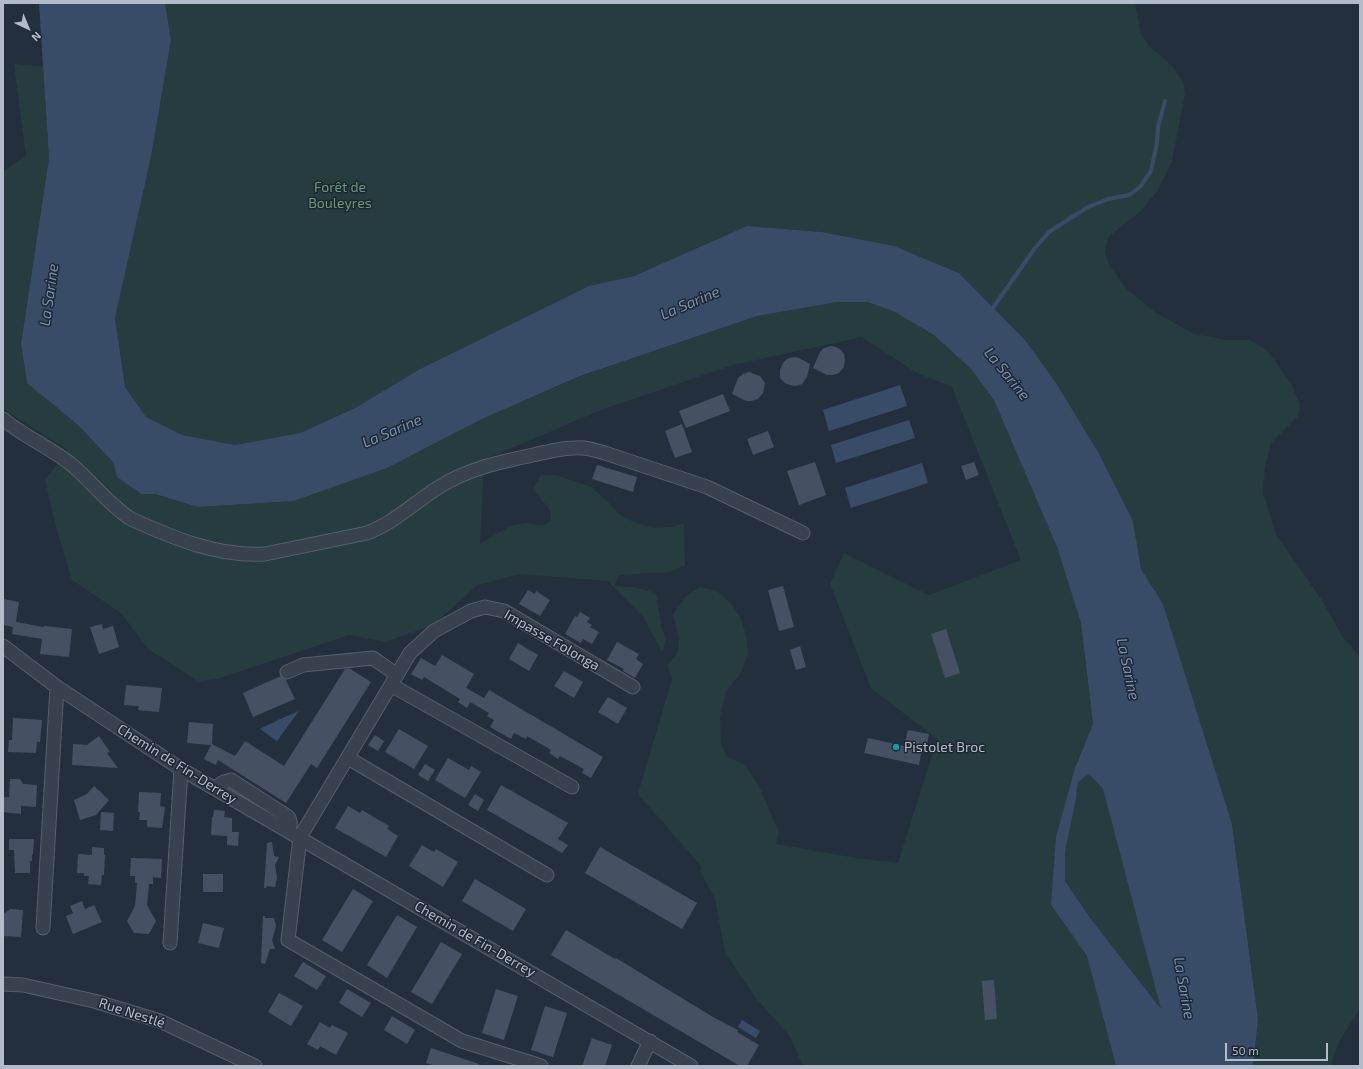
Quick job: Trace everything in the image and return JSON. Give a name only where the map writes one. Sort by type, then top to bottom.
[{"type":"street","points":[[3,419],[18,431],[58,454],[87,478],[123,514],[131,519],[196,545],[236,553],[265,554],[367,533],[389,523],[440,486],[466,473],[509,460],[561,449],[575,448],[592,449],[707,487],[803,533]]},
{"type":"street","name":"Impasse Folonga","points":[[294,834],[348,758],[410,653],[434,631],[471,611],[485,607],[504,611],[633,687]]},
{"type":"street","name":"Chemin de Fin-Derrey","points":[[3,646],[57,687],[181,769],[692,1066]]},
{"type":"street","points":[[287,672],[303,665],[373,658],[394,680],[572,787]]},
{"type":"street","points":[[43,928],[57,687]]},
{"type":"street","points":[[348,758],[546,875]]},
{"type":"street","points":[[170,943],[181,769]]},
{"type":"street","points":[[294,834],[288,940],[462,1041],[541,1066]]},
{"type":"street","name":"Rue Nestlé","points":[[3,984],[24,985],[94,1001],[160,1021],[255,1066]]},
{"type":"street","points":[[638,1066],[650,1041]]},
{"type":"green space","name":"Forêt de Bouleyres","points":[[165,3],[1135,3],[1141,34],[1148,45],[1167,61],[1183,81],[1185,94],[1172,161],[1158,190],[1141,211],[1108,237],[1105,253],[1110,267],[1128,290],[1153,311],[1194,334],[1227,340],[1250,340],[1267,350],[1290,382],[1300,404],[1298,416],[1271,443],[1265,467],[1263,493],[1276,534],[1323,602],[1342,636],[1360,657],[1360,1008],[1339,1042],[1331,1064],[1332,1066],[1253,1066],[1258,1019],[1232,824],[1163,604],[1141,569],[1133,521],[1056,383],[1025,340],[959,273],[894,246],[822,232],[747,226],[634,276],[589,286],[420,369],[355,408],[300,433],[235,445],[182,435],[146,417],[125,387],[115,318],[151,157],[171,40]]},
{"type":"green space","points":[[14,64],[43,67],[49,158],[21,344],[27,383],[78,425],[113,462],[117,477],[141,494],[155,494],[198,507],[294,501],[387,468],[482,419],[581,376],[757,316],[837,302],[868,302],[895,312],[934,335],[971,369],[994,400],[1057,547],[1081,623],[1093,724],[1075,768],[1051,905],[1087,956],[1116,1066],[803,1066],[790,1037],[755,997],[725,953],[715,898],[700,871],[702,867],[638,794],[672,679],[667,665],[676,655],[679,646],[673,615],[685,597],[700,587],[717,591],[731,603],[741,620],[746,635],[748,655],[740,674],[726,691],[720,717],[721,743],[726,756],[744,765],[757,782],[779,832],[776,844],[856,858],[898,863],[937,739],[871,688],[830,584],[844,553],[929,595],[1021,560],[952,387],[917,373],[862,337],[733,365],[601,410],[484,460],[480,544],[510,526],[526,523],[542,526],[551,521],[550,510],[533,489],[541,475],[556,475],[591,487],[619,514],[632,521],[652,528],[672,527],[684,523],[685,566],[669,572],[619,575],[614,586],[634,587],[656,593],[662,630],[666,638],[662,651],[643,617],[608,581],[521,574],[478,585],[433,625],[386,642],[349,635],[217,679],[198,681],[148,649],[121,613],[72,580],[55,523],[45,480],[68,450],[3,409],[3,171],[26,156]]},
{"type":"green space","points":[[1089,774],[1103,789],[1162,1010],[1091,919],[1065,881],[1065,852],[1078,782]]},
{"type":"water","name":"La Sarine","points":[[39,3],[165,3],[171,40],[151,157],[115,318],[125,387],[146,417],[182,435],[235,445],[300,433],[355,408],[420,369],[589,286],[634,276],[747,226],[822,232],[894,246],[959,273],[1025,340],[1056,383],[1098,452],[1133,521],[1141,569],[1163,604],[1232,824],[1258,1019],[1253,1066],[1116,1066],[1087,956],[1051,905],[1056,837],[1075,768],[1093,724],[1081,623],[1057,547],[994,400],[971,369],[934,335],[895,312],[868,302],[837,302],[757,316],[580,376],[482,419],[387,468],[294,501],[198,507],[155,494],[141,494],[117,477],[113,462],[78,425],[27,383],[21,344],[49,158]],"holes":[[[1089,774],[1103,789],[1161,1009],[1091,919],[1065,881],[1065,852],[1078,782]]]},
{"type":"water","points":[[900,385],[907,406],[829,431],[823,410]]},
{"type":"water","points":[[909,420],[915,438],[836,463],[831,445]]},
{"type":"water","points":[[922,463],[928,483],[851,508],[845,488]]},
{"type":"water","points":[[299,711],[277,741],[260,729],[278,720]]},
{"type":"water","points":[[742,1020],[760,1031],[756,1038],[738,1027]]},
{"type":"building","points":[[831,346],[841,350],[844,354],[845,360],[844,367],[839,373],[827,375],[813,368],[820,352],[824,348]]},
{"type":"building","points":[[794,357],[810,364],[807,377],[802,384],[796,386],[785,383],[780,378],[780,370],[783,363],[787,359]]},
{"type":"building","points":[[749,372],[760,376],[765,383],[763,393],[758,399],[746,401],[732,394],[738,378]]},
{"type":"building","points":[[723,394],[730,411],[686,428],[679,411]]},
{"type":"building","points":[[682,424],[692,452],[675,458],[665,431]]},
{"type":"building","points":[[768,431],[774,447],[753,455],[747,439]]},
{"type":"building","points":[[815,462],[826,495],[799,505],[787,471]]},
{"type":"building","points":[[974,462],[979,475],[966,480],[961,466]]},
{"type":"building","points":[[597,465],[637,477],[633,492],[592,479]]},
{"type":"building","points":[[783,586],[794,627],[779,631],[768,590]]},
{"type":"building","points":[[528,590],[535,594],[536,591],[550,600],[540,616],[519,604]]},
{"type":"building","points":[[3,599],[19,602],[16,622],[43,627],[72,629],[69,657],[40,654],[42,639],[12,634],[13,627],[3,625]]},
{"type":"building","points":[[580,612],[590,618],[587,622],[592,625],[590,627],[599,632],[592,644],[583,639],[581,643],[565,634],[575,616],[577,617]]},
{"type":"building","points":[[102,624],[103,629],[113,626],[119,647],[99,654],[90,627]]},
{"type":"building","points":[[946,629],[960,673],[945,678],[931,634]]},
{"type":"building","points":[[617,642],[639,654],[636,659],[643,664],[635,678],[623,671],[624,669],[607,660]]},
{"type":"building","points":[[518,643],[538,655],[529,671],[509,659]]},
{"type":"building","points":[[800,646],[806,667],[796,670],[790,650]]},
{"type":"building","points":[[442,655],[474,674],[466,688],[484,698],[489,690],[603,757],[591,778],[582,773],[584,769],[560,756],[558,759],[549,753],[551,750],[527,736],[526,739],[514,733],[511,739],[490,727],[494,720],[487,716],[489,713],[470,702],[467,708],[458,702],[460,699],[424,677],[422,680],[411,674],[421,658],[435,666]]},
{"type":"building","points":[[349,668],[371,682],[317,768],[311,764],[286,803],[218,760],[216,765],[204,759],[211,745],[187,743],[189,722],[213,724],[212,744],[235,756],[245,741],[284,766],[345,669]]},
{"type":"building","points":[[564,671],[583,682],[574,698],[554,686]]},
{"type":"building","points":[[281,676],[286,680],[295,699],[253,717],[243,693]]},
{"type":"building","points":[[126,685],[162,688],[159,712],[138,710],[139,706],[124,705]]},
{"type":"building","points":[[608,697],[627,708],[618,724],[598,712]]},
{"type":"building","points":[[13,718],[42,720],[40,742],[37,742],[36,753],[8,752],[9,740],[12,740]]},
{"type":"building","points":[[399,729],[428,746],[414,769],[385,752]]},
{"type":"building","name":"Pistolet Broc","points":[[908,730],[929,734],[926,750],[922,749],[919,765],[864,753],[868,738],[904,746]]},
{"type":"building","points":[[375,735],[384,741],[378,751],[368,745]]},
{"type":"building","points":[[99,736],[110,752],[107,753],[118,768],[72,765],[73,744],[87,745]]},
{"type":"building","points":[[448,758],[469,770],[471,766],[481,772],[465,798],[435,780]]},
{"type":"building","points":[[425,764],[435,770],[428,781],[418,775]]},
{"type":"building","points":[[10,779],[20,779],[23,784],[37,785],[36,807],[21,806],[21,814],[3,812],[4,797],[9,797]]},
{"type":"building","points":[[501,785],[568,823],[558,839],[568,845],[562,853],[487,810]]},
{"type":"building","points":[[94,786],[109,800],[96,815],[80,820],[74,800],[87,794]]},
{"type":"building","points":[[139,792],[161,793],[160,806],[165,807],[162,828],[147,827],[147,820],[139,820]]},
{"type":"building","points":[[475,794],[484,800],[478,811],[468,805]]},
{"type":"building","points":[[348,806],[360,813],[362,810],[389,826],[387,829],[398,836],[386,857],[335,828]]},
{"type":"building","points":[[214,810],[225,811],[224,817],[232,818],[232,832],[239,832],[238,846],[227,845],[227,836],[211,835]]},
{"type":"building","points":[[101,812],[114,813],[113,831],[100,830]]},
{"type":"building","points":[[9,839],[34,839],[32,861],[30,861],[30,873],[15,873],[14,850],[9,850]]},
{"type":"building","points":[[272,842],[274,856],[279,857],[275,865],[277,878],[275,887],[267,886],[264,888],[267,843]]},
{"type":"building","points":[[422,845],[434,852],[436,849],[458,862],[443,887],[409,866]]},
{"type":"building","points":[[92,847],[104,848],[104,875],[102,875],[101,885],[88,884],[89,876],[84,876],[84,873],[77,873],[78,854],[92,855]]},
{"type":"building","points":[[600,847],[697,903],[682,929],[585,873]]},
{"type":"building","points":[[131,858],[162,859],[161,878],[153,877],[153,884],[149,884],[147,905],[156,921],[149,934],[134,933],[127,921],[135,906],[137,883],[135,883],[135,876],[130,876]]},
{"type":"building","points":[[203,874],[223,874],[223,892],[203,892]]},
{"type":"building","points":[[475,879],[526,909],[513,931],[462,901]]},
{"type":"building","points":[[353,889],[373,901],[342,952],[322,940]]},
{"type":"building","points":[[82,901],[85,909],[94,905],[102,922],[73,934],[66,916],[73,913],[70,906]]},
{"type":"building","points":[[10,909],[23,910],[21,937],[3,936],[3,915]]},
{"type":"building","points":[[397,915],[417,927],[387,978],[367,965]]},
{"type":"building","points":[[263,916],[265,916],[265,918],[274,918],[276,926],[272,940],[275,949],[270,949],[265,964],[261,963]]},
{"type":"building","points":[[203,923],[224,928],[219,948],[198,943]]},
{"type":"building","points":[[566,930],[615,959],[616,958],[713,1017],[738,1030],[737,1032],[759,1045],[747,1066],[740,1066],[551,955]]},
{"type":"building","points":[[441,942],[462,954],[432,1004],[411,992]]},
{"type":"building","points":[[303,962],[326,976],[317,990],[294,976]]},
{"type":"building","points":[[994,980],[997,1019],[985,1020],[982,981]]},
{"type":"building","points":[[347,989],[371,1003],[362,1017],[339,1003]]},
{"type":"building","points":[[496,989],[518,996],[504,1040],[482,1033]]},
{"type":"building","points":[[279,993],[303,1006],[291,1026],[268,1012]]},
{"type":"building","points":[[545,1006],[567,1013],[553,1057],[531,1050]]},
{"type":"building","points":[[392,1016],[415,1030],[407,1044],[384,1030]]},
{"type":"building","points":[[320,1022],[330,1028],[332,1025],[348,1033],[336,1055],[320,1046],[318,1050],[307,1044]]},
{"type":"building","points":[[592,1038],[612,1045],[605,1066],[582,1066]]},
{"type":"building","points":[[431,1048],[479,1064],[478,1066],[435,1066],[426,1063]]},
{"type":"waterway","points":[[990,312],[1035,248],[1049,232],[1088,207],[1108,199],[1129,195],[1140,187],[1151,171],[1157,143],[1158,127],[1165,101]]},
{"type":"place","name":"Pistolet Broc","points":[[896,747]]}]
